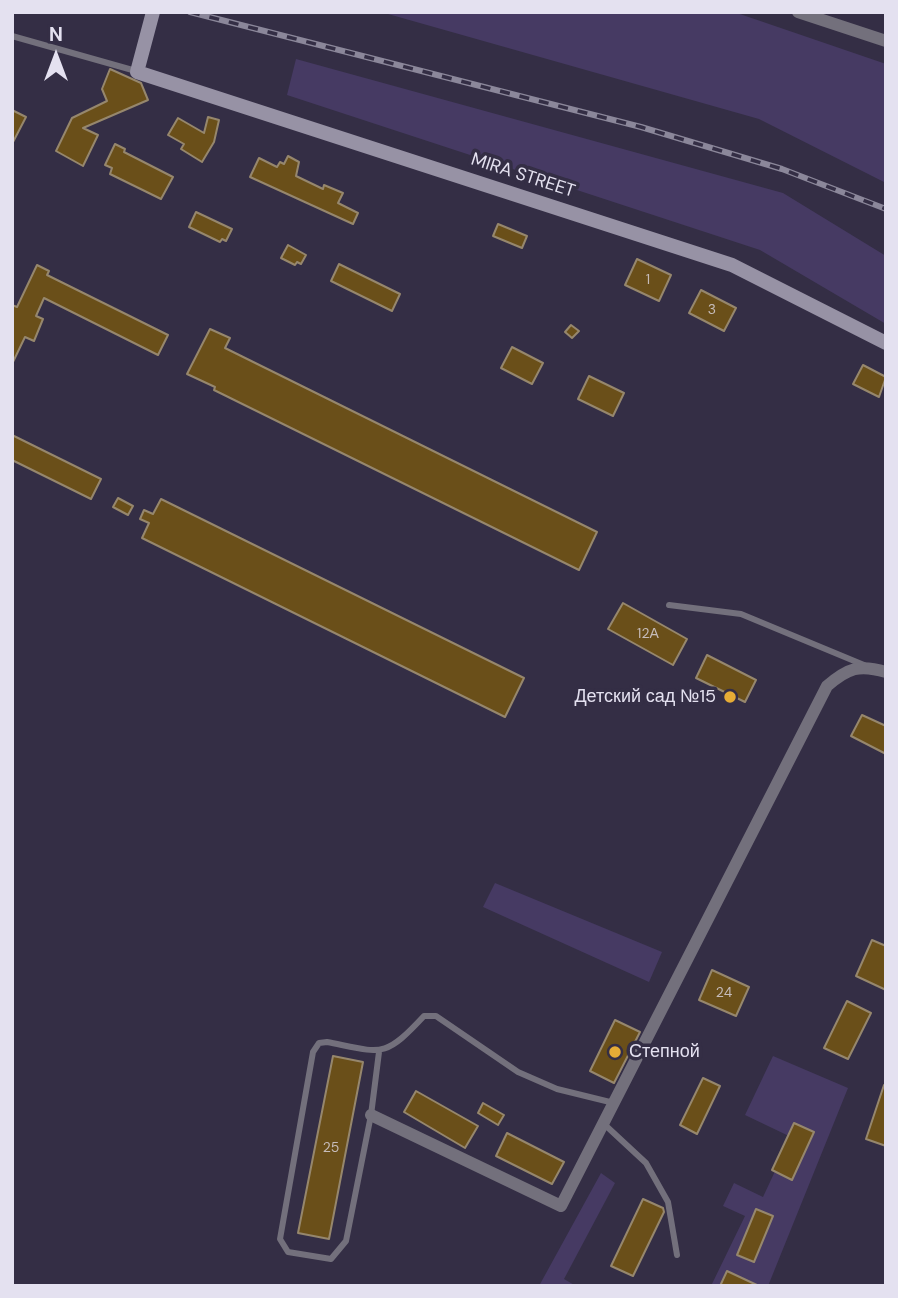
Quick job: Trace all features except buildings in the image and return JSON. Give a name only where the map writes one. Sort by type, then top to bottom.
[{"type":"street","points":[[137,72],[153,12]]},
{"type":"street","points":[[798,12],[886,41]]},
{"type":"street","name":"MIRA STREET","points":[[137,72],[732,265],[886,343]]},
{"type":"street","points":[[371,1115],[561,1206],[827,686],[848,668],[866,666],[886,672]]},
{"type":"lane","points":[[12,36],[137,72]]},
{"type":"lane","points":[[668,605],[741,614],[866,666]]},
{"type":"lane","points":[[379,1052],[371,1115],[346,1241],[331,1259],[288,1252],[280,1240],[313,1052],[319,1043],[327,1042],[379,1052],[398,1043],[424,1016],[436,1016],[517,1072],[557,1089],[615,1103]]},
{"type":"lane","points":[[604,1124],[646,1163],[668,1202],[677,1255]]},
{"type":"shaded area","points":[[381,12],[734,12],[886,64],[886,183],[759,119]]},
{"type":"shaded area","points":[[296,59],[783,193],[886,256],[886,324],[760,250],[287,95]]},
{"type":"shaded area","points":[[495,883],[662,952],[649,982],[483,907]]},
{"type":"shaded area","points":[[773,1056],[848,1088],[768,1286],[711,1286],[745,1216],[723,1206],[734,1183],[763,1197],[791,1137],[745,1115]]},
{"type":"shaded area","points":[[601,1173],[615,1183],[564,1279],[576,1286],[539,1286]]},
{"type":"railway","points":[[190,12],[641,127],[782,169],[886,209]]},
{"type":"place","name":"Детский сад №15","points":[[730,697]]},
{"type":"place","name":"Степной","points":[[615,1052]]}]
